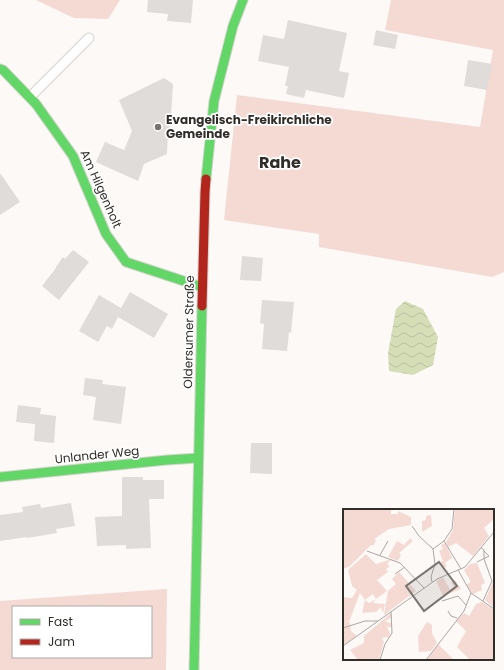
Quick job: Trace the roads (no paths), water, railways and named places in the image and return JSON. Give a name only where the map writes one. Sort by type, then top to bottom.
[{"type":"main road","name":"Oldersumer Straße","points":[[194,670],[204,192],[214,101],[233,26],[243,0]]},
{"type":"main road","name":"Am Hilgenholt","points":[[0,68],[36,104],[73,156],[106,234],[126,262],[202,287]]},
{"type":"main road","name":"Unlander Weg","points":[[0,476],[198,458]]},
{"type":"lane","points":[[30,97],[89,38]]},
{"type":"water","points":[[405,301],[423,309],[438,337],[433,365],[413,375],[389,371],[388,353],[396,309]]},
{"type":"place","name":"Evangelisch-Freikirchliche Gemeinde","points":[[158,127]]},
{"type":"district","name":"Rahe","points":[[280,162]]}]
